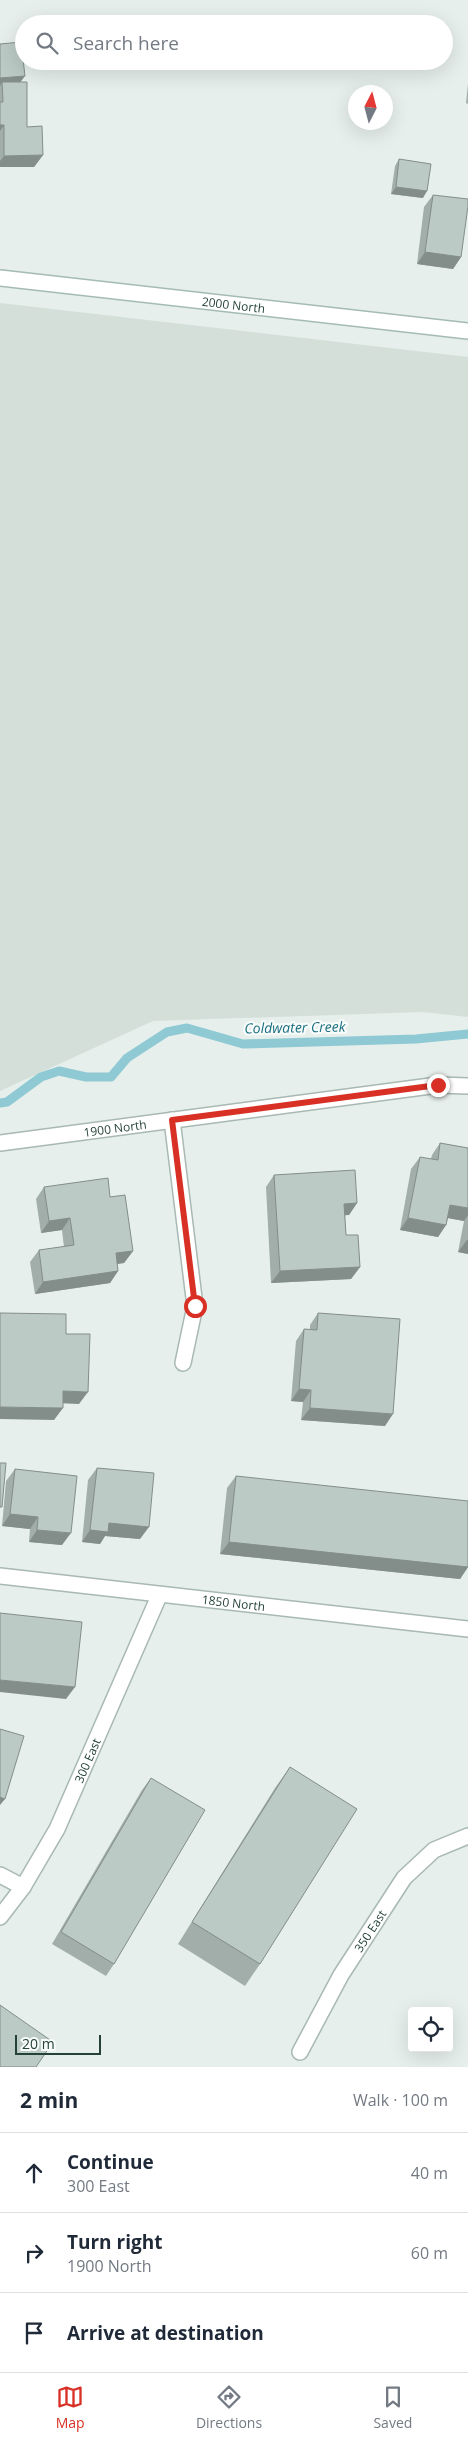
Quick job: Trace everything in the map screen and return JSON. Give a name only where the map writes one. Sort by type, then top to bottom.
[{"type":"street","name":"2000 North","points":[[0,278],[468,331]]},
{"type":"street","name":"1900 North","points":[[0,1143],[438,1085],[468,1086]]},
{"type":"street","points":[[172,1120],[195,1306],[183,1363]]},
{"type":"street","name":"1850 North","points":[[0,1576],[160,1596],[468,1629]]},
{"type":"street","name":"300 East","points":[[0,1917],[23,1887],[57,1829],[160,1596]]},
{"type":"street","name":"350 East","points":[[300,2052],[341,1975],[404,1878],[434,1850],[468,1836]]},
{"type":"street","points":[[0,1874],[23,1887]]},
{"type":"shaded area","points":[[0,303],[468,357],[468,1017],[423,1012],[153,1021],[0,1091]]},
{"type":"building","points":[[15,43],[15,70],[24,70],[25,76],[0,78],[0,44]]},
{"type":"building","points":[[2,82],[27,82],[27,127],[42,126],[43,155],[4,156],[4,125],[0,125],[0,102],[3,102]]},
{"type":"building","points":[[399,159],[431,164],[427,191],[396,187]]},
{"type":"building","points":[[433,195],[468,199],[461,257],[425,252]]},
{"type":"building","points":[[440,1143],[468,1148],[468,1208],[450,1205],[446,1225],[408,1218],[420,1157],[438,1160]]},
{"type":"building","points":[[355,1170],[357,1203],[344,1204],[346,1235],[358,1235],[360,1267],[280,1271],[274,1175]]},
{"type":"building","points":[[108,1178],[110,1197],[125,1195],[133,1251],[116,1253],[118,1271],[43,1282],[39,1250],[74,1245],[70,1218],[49,1221],[44,1187]]},
{"type":"building","points":[[0,1313],[66,1314],[66,1334],[90,1334],[88,1392],[63,1391],[63,1408],[0,1407]]},
{"type":"building","points":[[318,1313],[400,1319],[393,1414],[310,1408],[311,1390],[299,1389],[304,1329],[317,1330]]},
{"type":"building","points":[[0,1463],[6,1463],[2,1507],[0,1507]]},
{"type":"building","points":[[97,1468],[154,1473],[149,1527],[109,1523],[108,1532],[90,1530]]},
{"type":"building","points":[[15,1469],[77,1476],[71,1533],[37,1530],[38,1517],[10,1514]]},
{"type":"building","points":[[236,1476],[468,1501],[468,1567],[229,1542]]},
{"type":"building","points":[[0,1613],[82,1622],[75,1687],[0,1680]]},
{"type":"building","points":[[0,1729],[24,1736],[5,1799],[0,1797]]},
{"type":"building","points":[[290,1767],[357,1809],[260,1964],[192,1922]]},
{"type":"building","points":[[151,1778],[205,1810],[114,1964],[61,1932]]},
{"type":"building","points":[[0,2005],[53,2042],[36,2067],[0,2067]]},
{"type":"waterway","name":"Coldwater Creek","points":[[0,1103],[7,1102],[41,1077],[59,1071],[86,1077],[111,1077],[127,1058],[167,1032],[187,1028],[243,1044],[416,1039],[468,1034]]},
{"type":"route","points":[[195,1306],[172,1120],[438,1085]]}]
